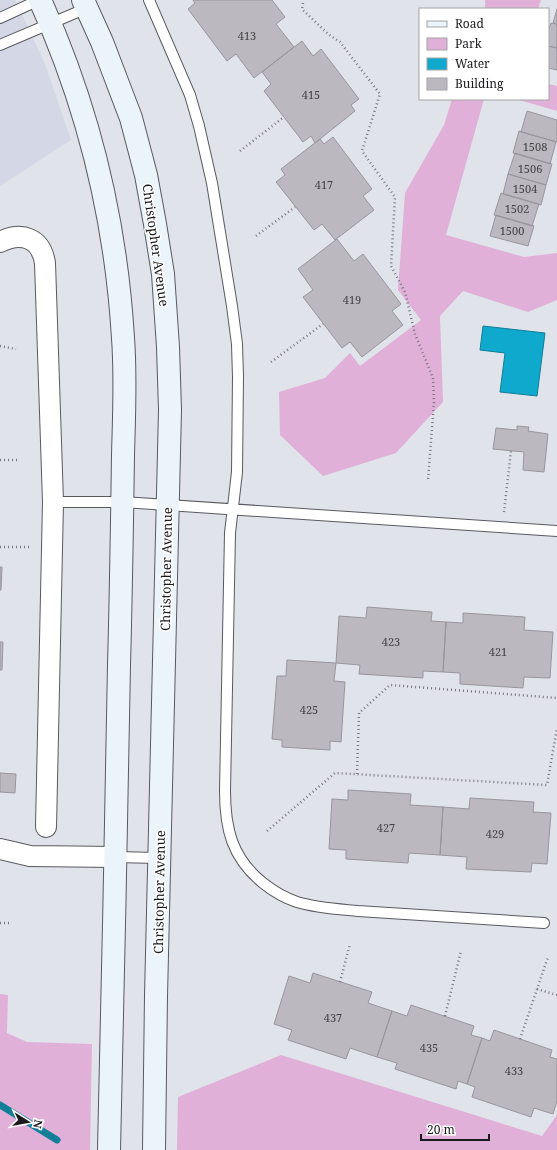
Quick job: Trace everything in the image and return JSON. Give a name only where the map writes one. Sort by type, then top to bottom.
[{"type":"street","points":[[39,0],[50,24],[75,90],[95,156],[109,220],[119,291],[123,338],[122,502],[109,1150]]},
{"type":"street","name":"Christopher Avenue","points":[[85,4],[102,42],[131,118],[146,175],[156,224],[168,347],[170,410],[159,858],[154,1150]]},
{"type":"street","points":[[0,242],[14,237],[28,238],[38,244],[44,257],[53,502],[46,827]]},
{"type":"street","points":[[0,849],[30,856],[115,857]]},
{"type":"lane","points":[[0,18],[39,0]]},
{"type":"lane","points":[[149,0],[190,95],[195,114],[212,183],[227,270],[237,344],[237,477],[230,533],[225,809],[229,830],[236,851],[245,865],[258,878],[281,895],[313,906],[366,912],[544,923]]},
{"type":"lane","points":[[0,45],[50,24],[85,4]]},
{"type":"lane","points":[[53,502],[122,502],[557,531]]},
{"type":"lane","points":[[115,857],[159,858]]},
{"type":"path","points":[[303,2],[302,9],[328,34],[340,42],[380,94],[362,151],[394,197],[391,266],[405,292],[416,334],[433,378],[434,402],[428,480]]},
{"type":"path","points":[[240,150],[284,117]]},
{"type":"path","points":[[256,236],[295,207]]},
{"type":"path","points":[[271,362],[323,324]]},
{"type":"path","points":[[0,346],[16,349]]},
{"type":"path","points":[[503,527],[511,451]]},
{"type":"path","points":[[0,460],[20,460]]},
{"type":"path","points":[[0,547],[52,548]]},
{"type":"path","points":[[357,774],[359,713],[390,685],[557,698]]},
{"type":"path","points":[[267,831],[335,773],[547,785],[557,728]]},
{"type":"path","points":[[0,923],[12,923]]},
{"type":"path","points":[[340,982],[350,944]]},
{"type":"path","points":[[445,1016],[461,951]]},
{"type":"path","points":[[520,1039],[548,957]]},
{"type":"path","points":[[537,989],[557,995]]},
{"type":"shaded area","points":[[0,0],[15,0],[45,64],[71,140],[0,186]]},
{"type":"green space","points":[[485,0],[541,0],[538,8],[485,8]]},
{"type":"green space","points":[[549,84],[557,86],[557,111],[519,100],[549,100]]},
{"type":"green space","points":[[452,100],[484,100],[446,235],[524,257],[557,253],[557,300],[528,312],[463,291],[440,316],[443,402],[396,453],[323,476],[280,435],[279,392],[325,378],[350,353],[360,366],[421,320],[398,290],[405,193],[444,125]]},
{"type":"green space","points":[[0,994],[8,995],[7,1033],[27,1042],[92,1044],[90,1150],[0,1150]]},
{"type":"green space","points":[[281,1055],[542,1136],[557,1115],[557,1150],[177,1150],[178,1097]]},
{"type":"water","points":[[483,326],[545,333],[537,396],[500,392],[505,353],[480,350]]},
{"type":"building","points":[[193,0],[272,0],[285,17],[276,24],[294,47],[254,78],[236,54],[227,61],[188,9],[195,3]]},
{"type":"building","points":[[557,9],[557,24],[553,23]]},
{"type":"building","points":[[551,23],[557,24],[557,48],[549,46],[549,28]]},
{"type":"building","points":[[302,41],[313,56],[321,49],[359,99],[351,105],[355,111],[315,143],[311,136],[303,142],[264,91],[271,84],[262,72]]},
{"type":"building","points":[[549,46],[557,48],[557,70],[549,68]]},
{"type":"building","points":[[527,111],[557,120],[557,142],[521,132]]},
{"type":"building","points":[[519,131],[556,142],[550,164],[513,153]]},
{"type":"building","points":[[333,137],[372,189],[363,196],[374,210],[335,240],[322,224],[314,230],[276,182],[285,175],[281,169],[320,139],[324,144]]},
{"type":"building","points":[[515,153],[552,164],[546,185],[508,174]]},
{"type":"building","points":[[508,174],[546,185],[541,205],[503,194]]},
{"type":"building","points":[[501,193],[539,204],[532,226],[494,215]]},
{"type":"building","points":[[496,215],[534,226],[528,246],[490,236]]},
{"type":"building","points":[[337,239],[354,261],[363,254],[401,304],[392,311],[403,325],[362,357],[350,342],[342,348],[303,297],[313,290],[298,269]]},
{"type":"building","points":[[517,426],[529,427],[528,431],[548,434],[544,472],[523,470],[524,452],[493,449],[496,428],[517,430]]},
{"type":"building","points":[[0,567],[2,567],[1,590],[0,590]]},
{"type":"building","points":[[367,607],[432,612],[431,621],[446,622],[443,672],[423,671],[423,678],[359,674],[360,665],[336,663],[339,616],[366,618]]},
{"type":"building","points":[[463,613],[525,617],[524,630],[553,632],[550,678],[524,677],[523,688],[460,684],[460,673],[443,672],[446,622],[463,623]]},
{"type":"building","points":[[0,642],[3,642],[2,670],[0,670]]},
{"type":"building","points":[[287,660],[336,663],[334,681],[345,682],[341,742],[330,741],[330,750],[282,747],[282,740],[272,739],[277,676],[286,676]]},
{"type":"building","points":[[0,773],[16,774],[15,793],[0,792]]},
{"type":"building","points":[[348,790],[411,794],[410,805],[443,807],[440,855],[409,853],[408,863],[346,859],[346,850],[329,849],[332,799],[348,800]]},
{"type":"building","points":[[470,798],[534,802],[533,812],[551,813],[547,864],[532,863],[531,872],[466,869],[467,857],[440,855],[443,807],[469,809]]},
{"type":"building","points":[[313,973],[372,992],[368,1003],[392,1011],[377,1057],[350,1048],[346,1059],[288,1040],[292,1030],[274,1024],[289,976],[310,983]]},
{"type":"building","points":[[411,1005],[474,1026],[471,1035],[482,1038],[467,1084],[458,1081],[456,1089],[395,1069],[397,1063],[377,1057],[392,1011],[407,1016]]},
{"type":"building","points":[[494,1030],[552,1050],[550,1057],[557,1059],[557,1101],[553,1114],[534,1108],[531,1117],[472,1097],[475,1087],[467,1084],[482,1038],[490,1041]]},
{"type":"waterway","points":[[0,1105],[57,1140]]}]
